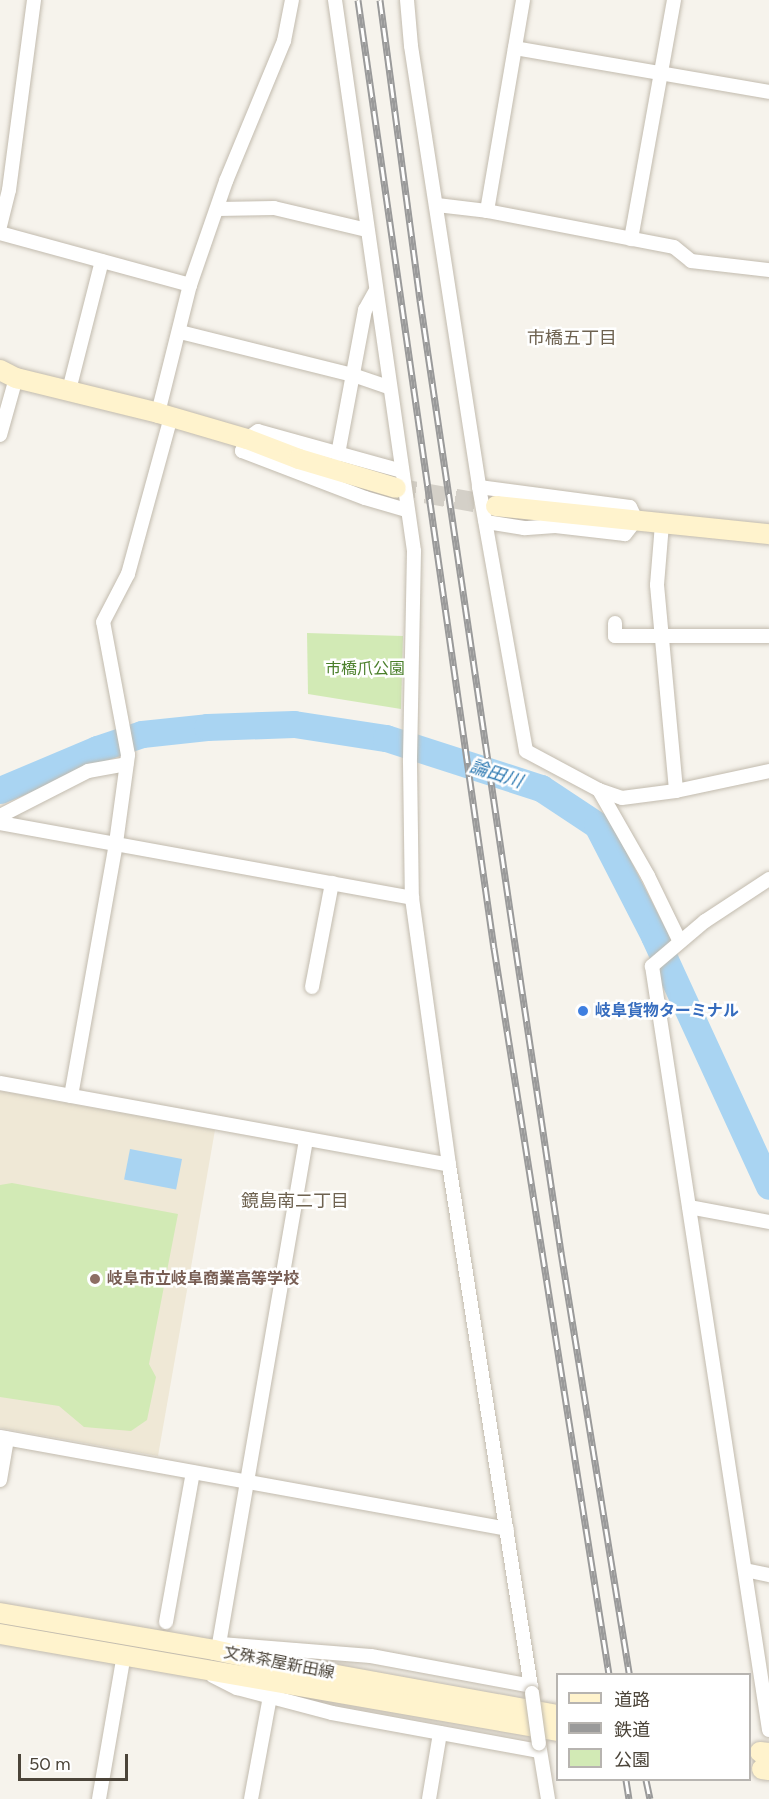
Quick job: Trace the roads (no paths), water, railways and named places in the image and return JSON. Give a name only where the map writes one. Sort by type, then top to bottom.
[{"type":"main road","points":[[8,374],[247,439],[299,459],[399,480]]},
{"type":"main road","points":[[496,506],[769,534]]},
{"type":"main road","name":"文殊茶屋新田線","points":[[0,1613],[217,1647],[556,1715]]},
{"type":"main road","name":"文殊茶屋新田線","points":[[0,1634],[556,1731]]},
{"type":"street","points":[[0,226],[34,0]]},
{"type":"street","points":[[71,1096],[116,843],[127,760],[103,622],[128,574],[164,415],[190,285],[284,41],[292,0]]},
{"type":"street","points":[[335,0],[390,388],[399,480],[414,551],[411,614],[410,763],[412,898],[449,1165],[548,1799]]},
{"type":"street","points":[[406,0],[411,46],[479,487],[526,751],[599,790],[622,798],[676,791],[769,771]]},
{"type":"street","points":[[487,211],[523,0]]},
{"type":"street","points":[[631,239],[674,0]]},
{"type":"street","points":[[515,48],[769,92]]},
{"type":"street","points":[[437,205],[487,211],[674,247],[691,261],[769,270]]},
{"type":"street","points":[[218,209],[274,208],[367,230]]},
{"type":"street","points":[[0,232],[190,285]]},
{"type":"street","points":[[69,390],[102,261]]},
{"type":"street","points":[[338,454],[365,310],[376,290]]},
{"type":"street","points":[[180,332],[353,375],[390,388]]},
{"type":"street","points":[[0,435],[8,374]]},
{"type":"street","points":[[399,480],[338,454],[258,431],[247,439],[242,451],[365,498],[406,510]]},
{"type":"street","points":[[479,487],[630,507],[636,520],[625,534],[555,526],[524,528],[485,522]]},
{"type":"street","points":[[662,524],[657,585],[676,791]]},
{"type":"street","points":[[615,623],[615,636],[769,636]]},
{"type":"street","points":[[0,816],[88,771],[127,760]]},
{"type":"street","points":[[599,790],[648,876],[680,942]]},
{"type":"street","points":[[0,823],[412,898]]},
{"type":"street","points":[[769,879],[705,921],[652,966],[769,1730]]},
{"type":"street","points":[[312,987],[332,883]]},
{"type":"street","points":[[0,1083],[449,1165]]},
{"type":"street","points":[[306,1140],[217,1647],[371,1656],[532,1689]]},
{"type":"street","points":[[689,1207],[762,1221]]},
{"type":"street","points":[[0,1480],[3,1438],[507,1529]]},
{"type":"street","points":[[166,1622],[193,1472]]},
{"type":"street","points":[[745,1570],[769,1575]]},
{"type":"street","points":[[99,1799],[124,1655]]},
{"type":"street","points":[[197,1668],[237,1688],[332,1713],[440,1733],[540,1748]]},
{"type":"street","points":[[251,1799],[270,1696]]},
{"type":"street","points":[[429,1799],[440,1733]]},
{"type":"water","points":[[130,1149],[182,1159],[176,1190],[124,1179]]},
{"type":"waterway","name":"論田川","points":[[0,790],[97,749],[142,734],[207,727],[294,724],[386,738],[541,788],[597,825],[654,936],[769,1186]]},
{"type":"tunnel","points":[[396,488],[496,506]]},
{"type":"railway","points":[[358,0],[494,948],[609,1673]]},
{"type":"railway","points":[[380,0],[420,300],[512,924],[561,1252],[629,1673]]},
{"type":"railway","points":[[626,1781],[629,1799]]},
{"type":"railway","points":[[646,1781],[650,1799]]},
{"type":"place","name":"岐阜貨物ターミナル","points":[[583,1011]]},
{"type":"place","name":"岐阜市立岐阜商業高等学校","points":[[95,1279]]},
{"type":"district","name":"市橋五丁目","points":[[572,338]]},
{"type":"district","name":"鏡島南二丁目","points":[[295,1201]]},
{"type":"park label","name":"市橋爪公園","points":[[365,669]]}]
